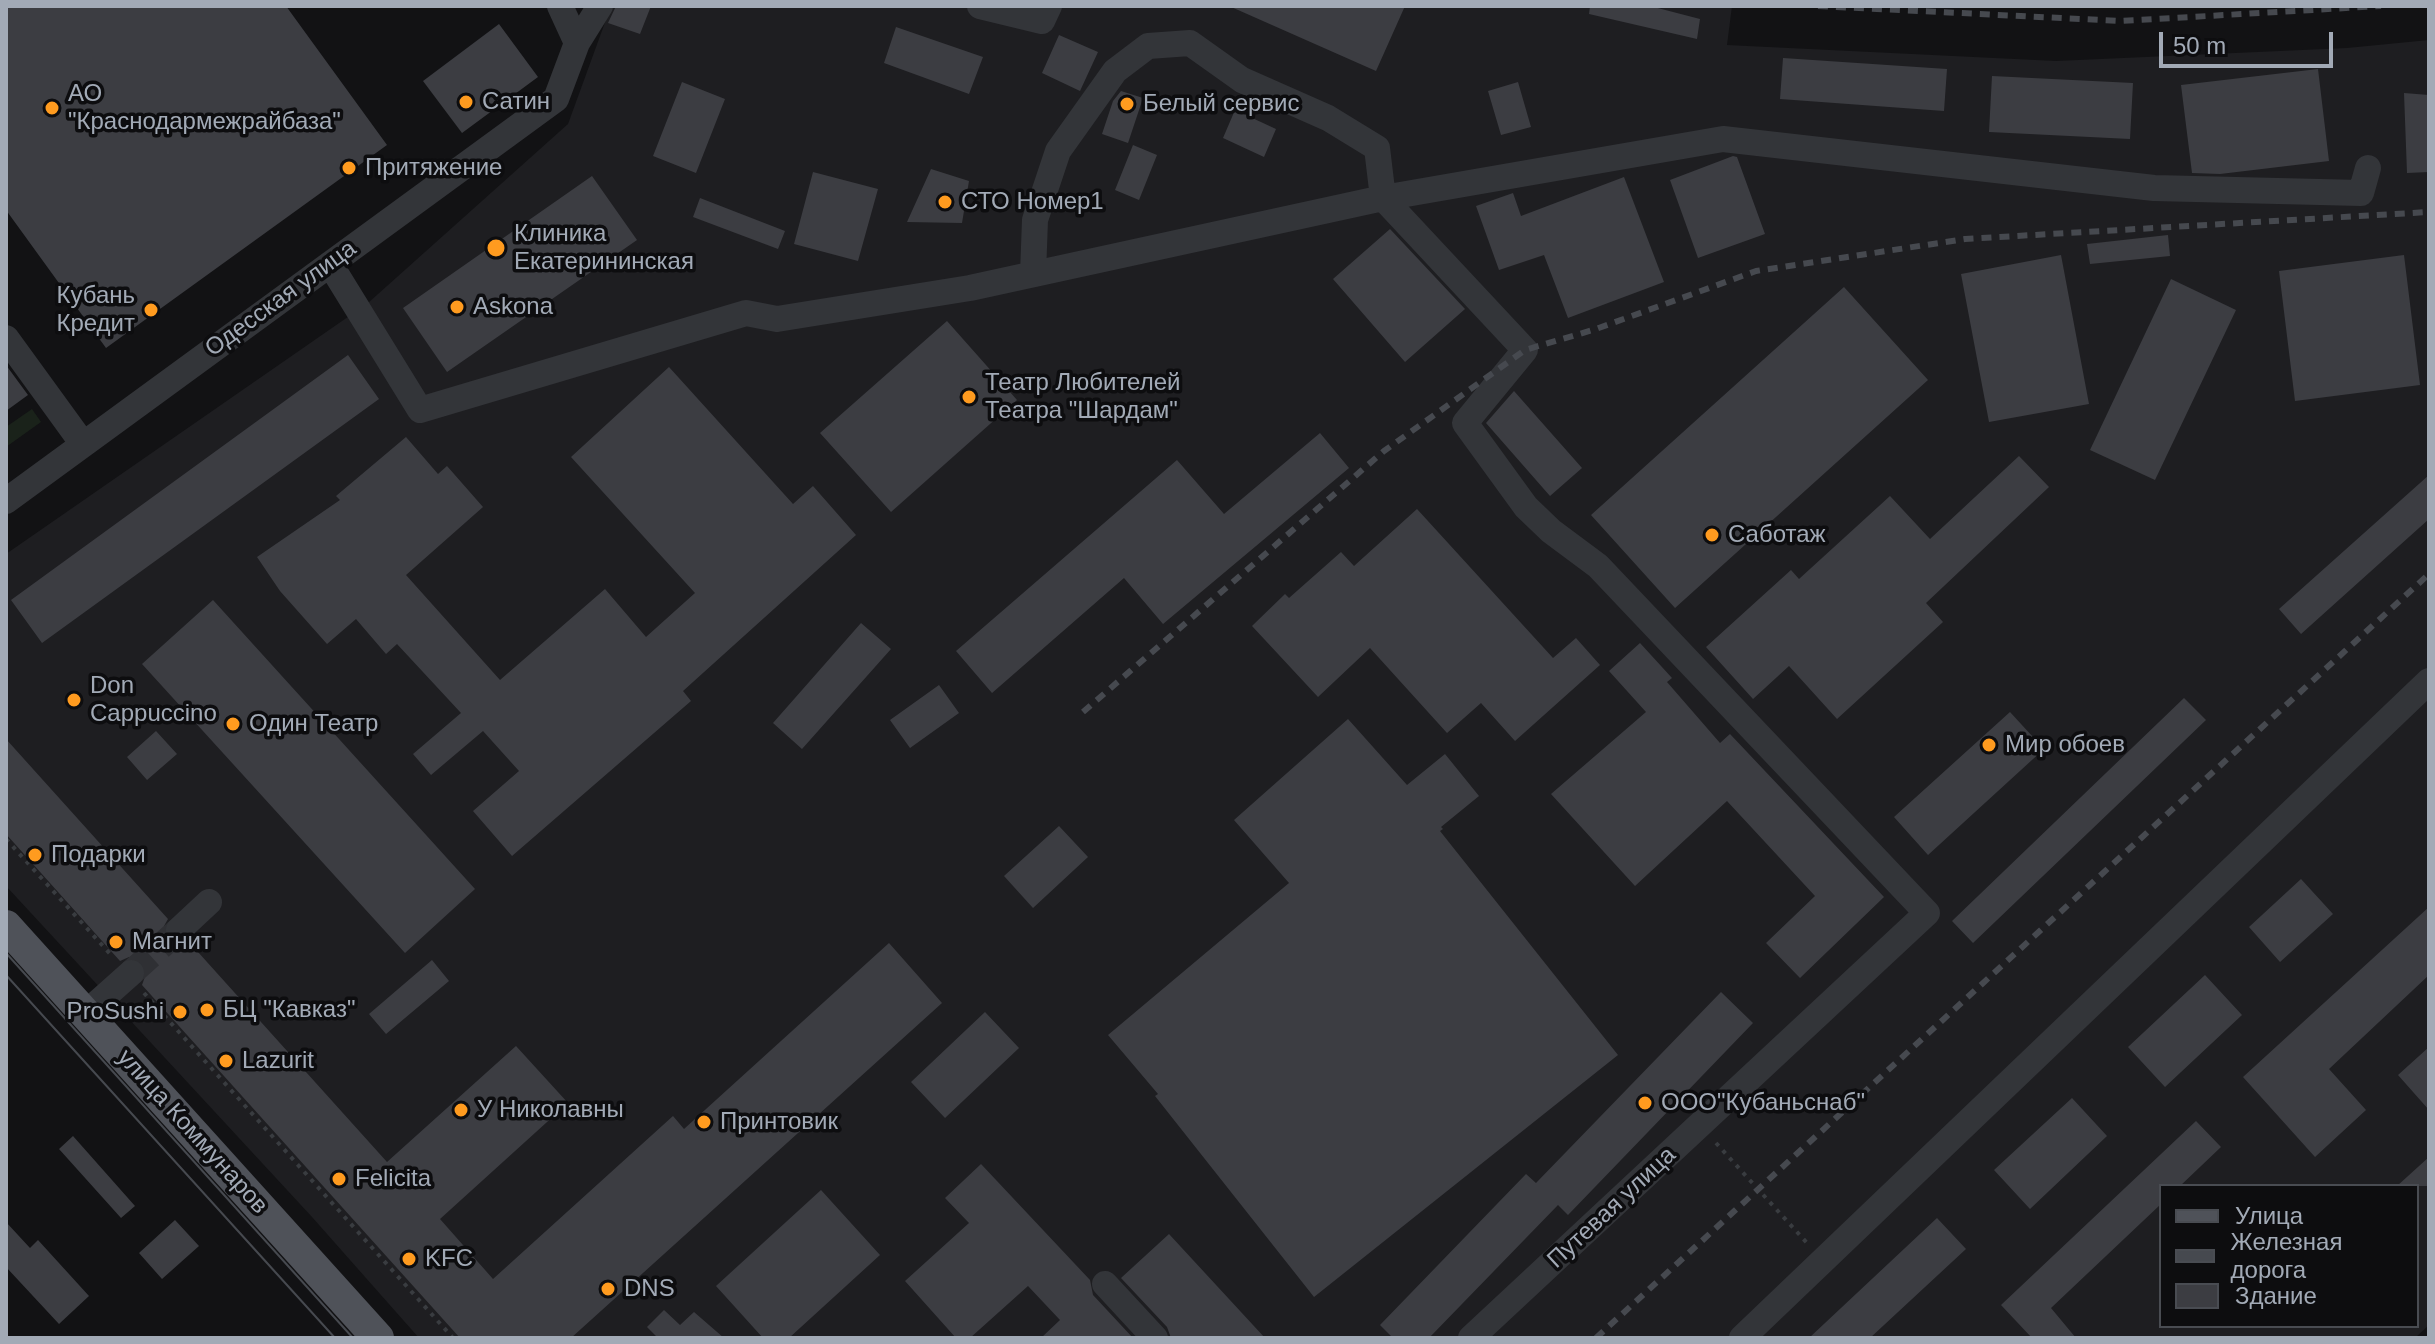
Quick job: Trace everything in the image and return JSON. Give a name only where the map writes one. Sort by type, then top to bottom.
[{"type":"main road","name":"улица Коммунаров","points":[[6,926],[378,1338]]},
{"type":"street","points":[[560,6],[577,43]]},
{"type":"street","points":[[577,43],[600,6]]},
{"type":"street","points":[[980,6],[1042,21],[1049,6]]},
{"type":"street","name":"Одесская улица","points":[[6,501],[556,99],[577,43]]},
{"type":"street","points":[[1033,274],[1035,220],[1058,151],[1115,71],[1148,46],[1190,43],[1242,80],[1328,118],[1377,148],[1383,198]]},
{"type":"street","points":[[330,264],[420,410],[746,313],[777,319],[970,288],[1383,198],[1723,139],[2154,188],[2361,193],[2368,168]]},
{"type":"street","name":"Путевая улица","points":[[1383,198],[1525,350],[1465,423],[1526,507],[1551,531],[1598,566],[1927,913],[1471,1338]]},
{"type":"street","points":[[6,338],[83,444]]},
{"type":"street","points":[[1742,1338],[2429,681]]},
{"type":"street","points":[[179,930],[209,902]]},
{"type":"street","points":[[85,1014],[130,974]]},
{"type":"street","points":[[1105,1284],[1155,1338]]},
{"type":"path","points":[[6,839],[453,1338]]},
{"type":"path","points":[[1702,1125],[1822,1259]]},
{"type":"shaded area","points":[[611,6],[1732,6],[1727,45],[2056,61],[2347,48],[2429,40],[2429,1325],[2415,1338],[419,1338],[312,1217],[6,886],[6,554],[368,303],[568,124]]},
{"type":"shaded area","points":[[32,409],[41,422],[6,447],[6,427]]},
{"type":"building","points":[[6,6],[286,6],[387,145],[106,348],[6,210]]},
{"type":"building","points":[[616,6],[651,6],[640,34],[608,23]]},
{"type":"building","points":[[1229,6],[1405,6],[1376,71]]},
{"type":"building","points":[[1590,6],[1650,6],[1700,19],[1697,39],[1589,14]]},
{"type":"building","name":"Сатин","points":[[499,24],[538,77],[462,133],[423,81]]},
{"type":"building","points":[[896,27],[983,57],[969,94],[884,63]]},
{"type":"building","points":[[1059,35],[1098,52],[1080,91],[1042,73]]},
{"type":"building","points":[[1783,58],[1947,69],[1944,111],[1780,99]]},
{"type":"building","points":[[2318,69],[2329,161],[2220,174],[2192,173],[2181,85]]},
{"type":"building","points":[[1992,76],[2133,83],[2130,139],[1989,132]]},
{"type":"building","points":[[682,82],[725,99],[696,173],[653,156]]},
{"type":"building","points":[[1518,82],[1531,127],[1501,135],[1488,91]]},
{"type":"building","points":[[1121,91],[1143,98],[1128,143],[1102,134],[1113,101]]},
{"type":"building","points":[[2404,93],[2429,95],[2429,172],[2407,173]]},
{"type":"building","points":[[1235,110],[1276,129],[1264,157],[1223,138]]},
{"type":"building","points":[[1133,145],[1157,155],[1139,200],[1115,190]]},
{"type":"building","points":[[1737,157],[1765,234],[1698,258],[1670,180]]},
{"type":"building","points":[[931,169],[969,181],[962,223],[907,222]]},
{"type":"building","points":[[813,172],[878,189],[858,261],[794,244]]},
{"type":"building","points":[[592,176],[637,240],[447,372],[403,308]]},
{"type":"building","points":[[1624,177],[1664,282],[1568,318],[1544,255],[1499,270],[1476,206],[1513,193],[1521,216]]},
{"type":"building","points":[[700,198],[785,231],[778,249],[693,217]]},
{"type":"building","points":[[1390,229],[1465,309],[1405,362],[1333,279]]},
{"type":"building","points":[[2168,235],[2170,256],[2090,264],[2087,244]]},
{"type":"building","points":[[2061,255],[2089,404],[1989,422],[1961,274]]},
{"type":"building","points":[[2404,255],[2420,385],[2295,401],[2279,271]]},
{"type":"building","points":[[2171,279],[2236,310],[2155,480],[2090,450]]},
{"type":"building","points":[[1844,287],[1928,380],[1675,608],[1591,515]]},
{"type":"building","points":[[947,321],[1017,400],[891,512],[820,433]]},
{"type":"building","points":[[348,355],[379,399],[42,643],[11,600]]},
{"type":"building","points":[[6,365],[28,395],[6,411]]},
{"type":"building","points":[[669,367],[793,504],[813,486],[856,535],[683,691],[691,701],[512,856],[473,811],[519,771],[483,731],[431,775],[413,754],[461,713],[397,644],[386,654],[356,619],[327,644],[280,591],[257,557],[340,500],[336,496],[406,437],[438,474],[447,466],[483,507],[406,575],[500,680],[605,589],[646,637],[695,593],[571,457]]},
{"type":"building","points":[[1514,391],[1582,468],[1550,496],[1486,423]]},
{"type":"building","points":[[1320,433],[1349,468],[1163,624],[1124,578],[992,693],[956,651],[1177,460],[1224,514]]},
{"type":"building","points":[[2019,456],[2049,487],[1926,603],[1943,622],[1837,719],[1789,666],[1753,699],[1706,647],[1791,570],[1799,579],[1890,496],[1930,539]]},
{"type":"building","points":[[2429,475],[2429,519],[2301,634],[2279,609]]},
{"type":"building","points":[[1417,509],[1553,658],[1576,638],[1600,665],[1515,741],[1481,703],[1447,733],[1370,648],[1318,697],[1252,626],[1285,594],[1289,598],[1341,552],[1354,566]]},
{"type":"building","points":[[213,600],[475,889],[405,953],[142,664]]},
{"type":"building","points":[[861,623],[891,649],[802,749],[773,723]]},
{"type":"building","points":[[1640,643],[1672,678],[1667,682],[1720,743],[1730,734],[1884,897],[1800,978],[1766,943],[1815,896],[1727,801],[1635,886],[1551,794],[1646,712],[1609,671]]},
{"type":"building","points":[[939,685],[959,713],[910,748],[890,720]]},
{"type":"building","points":[[2184,698],[2206,720],[1973,943],[1952,921]]},
{"type":"building","points":[[2010,712],[2044,749],[1928,855],[1894,817]]},
{"type":"building","points":[[1348,719],[1407,785],[1445,754],[1479,796],[1440,831],[1618,1055],[1314,1297],[1155,1096],[1158,1094],[1108,1035],[1289,883],[1234,820]]},
{"type":"building","points":[[156,731],[177,754],[147,780],[127,757]]},
{"type":"building","points":[[6,739],[168,919],[164,926],[167,940],[175,945],[189,942],[387,1162],[516,1046],[568,1103],[440,1219],[493,1279],[673,1116],[684,1129],[889,943],[942,1003],[571,1338],[460,1338],[142,985],[147,971],[142,962],[129,957],[120,961],[6,834]]},
{"type":"building","points":[[1059,826],[1088,857],[1033,908],[1004,876]]},
{"type":"building","points":[[2301,879],[2333,914],[2280,962],[2249,927]]},
{"type":"building","points":[[2429,907],[2429,975],[2329,1069],[2366,1110],[2315,1157],[2243,1077]]},
{"type":"building","points":[[432,960],[449,981],[386,1034],[369,1014]]},
{"type":"building","points":[[2205,975],[2242,1015],[2165,1087],[2128,1047]]},
{"type":"building","points":[[1721,992],[1753,1023],[1568,1215],[1558,1205],[1429,1338],[1393,1338],[1380,1325],[1526,1174],[1536,1183]]},
{"type":"building","points":[[985,1012],[1019,1048],[945,1118],[911,1082]]},
{"type":"building","points":[[2429,1047],[2429,1110],[2398,1075]]},
{"type":"building","points":[[2072,1098],[2107,1136],[2030,1209],[1994,1170]]},
{"type":"building","points":[[2196,1121],[2221,1147],[2182,1184],[2159,1184],[2159,1206],[2051,1308],[2076,1338],[2032,1338],[2001,1305]]},
{"type":"building","points":[[73,1136],[135,1206],[121,1218],[59,1149]]},
{"type":"building","points":[[2429,1157],[2429,1186],[2399,1184]]},
{"type":"building","points":[[981,1164],[1090,1280],[1093,1295],[1133,1338],[1041,1338],[1060,1320],[1028,1286],[970,1338],[956,1338],[905,1281],[969,1223],[945,1198]]},
{"type":"building","points":[[821,1190],[880,1255],[789,1338],[763,1338],[716,1286]]},
{"type":"building","points":[[1937,1218],[1966,1249],[1870,1338],[1809,1338]]},
{"type":"building","points":[[175,1220],[199,1246],[162,1279],[139,1253]]},
{"type":"building","points":[[6,1222],[30,1248],[38,1240],[89,1296],[59,1324],[6,1267]]},
{"type":"building","points":[[1169,1234],[1265,1338],[1171,1338],[1167,1327],[1121,1278]]},
{"type":"building","points":[[664,1310],[680,1325],[694,1312],[724,1338],[658,1338],[647,1327]]},
{"type":"tunnel","points":[[131,973],[179,930]]},
{"type":"tram line","points":[[6,953],[353,1338]]},
{"type":"tram line","points":[[6,975],[335,1338]]},
{"type":"railway","points":[[1818,6],[2121,21],[2381,6]]},
{"type":"railway","points":[[1083,712],[1384,451],[1525,350],[1596,329],[1756,271],[1965,239],[2429,212]]},
{"type":"railway","points":[[1596,1338],[2429,574]]},
{"type":"place","name":"Сатин","points":[[466,102]]},
{"type":"place","name":"Белый сервис","points":[[1127,104]]},
{"type":"place","name":"АО \"Краснодармежрайбаза\"","points":[[52,108]]},
{"type":"place","name":"Притяжение","points":[[349,168]]},
{"type":"place","name":"СТО Номер1","points":[[945,202]]},
{"type":"place","name":"Клиника Екатерининская","points":[[496,248]]},
{"type":"place","name":"Askona","points":[[457,307]]},
{"type":"place","name":"Кубань Кредит","points":[[151,310]]},
{"type":"place","name":"Театр Любителей Театра \"Шардам\"","points":[[969,397]]},
{"type":"place","name":"Саботаж","points":[[1712,535]]},
{"type":"place","name":"Don Cappuccino","points":[[74,700]]},
{"type":"place","name":"Один Театр","points":[[233,724]]},
{"type":"place","name":"Мир обоев","points":[[1989,745]]},
{"type":"place","name":"Подарки","points":[[35,855]]},
{"type":"place","name":"Магнит","points":[[116,942]]},
{"type":"place","name":"БЦ \"Кавказ\"","points":[[207,1010]]},
{"type":"place","name":"ProSushi","points":[[180,1012]]},
{"type":"place","name":"Lazurit","points":[[226,1061]]},
{"type":"place","name":"ООО\"Кубаньснаб\"","points":[[1645,1103]]},
{"type":"place","name":"У Николавны","points":[[461,1110]]},
{"type":"place","name":"Принтовик","points":[[704,1122]]},
{"type":"place","name":"Felicita","points":[[339,1179]]},
{"type":"place","name":"KFC","points":[[409,1259]]},
{"type":"place","name":"DNS","points":[[608,1289]]}]
